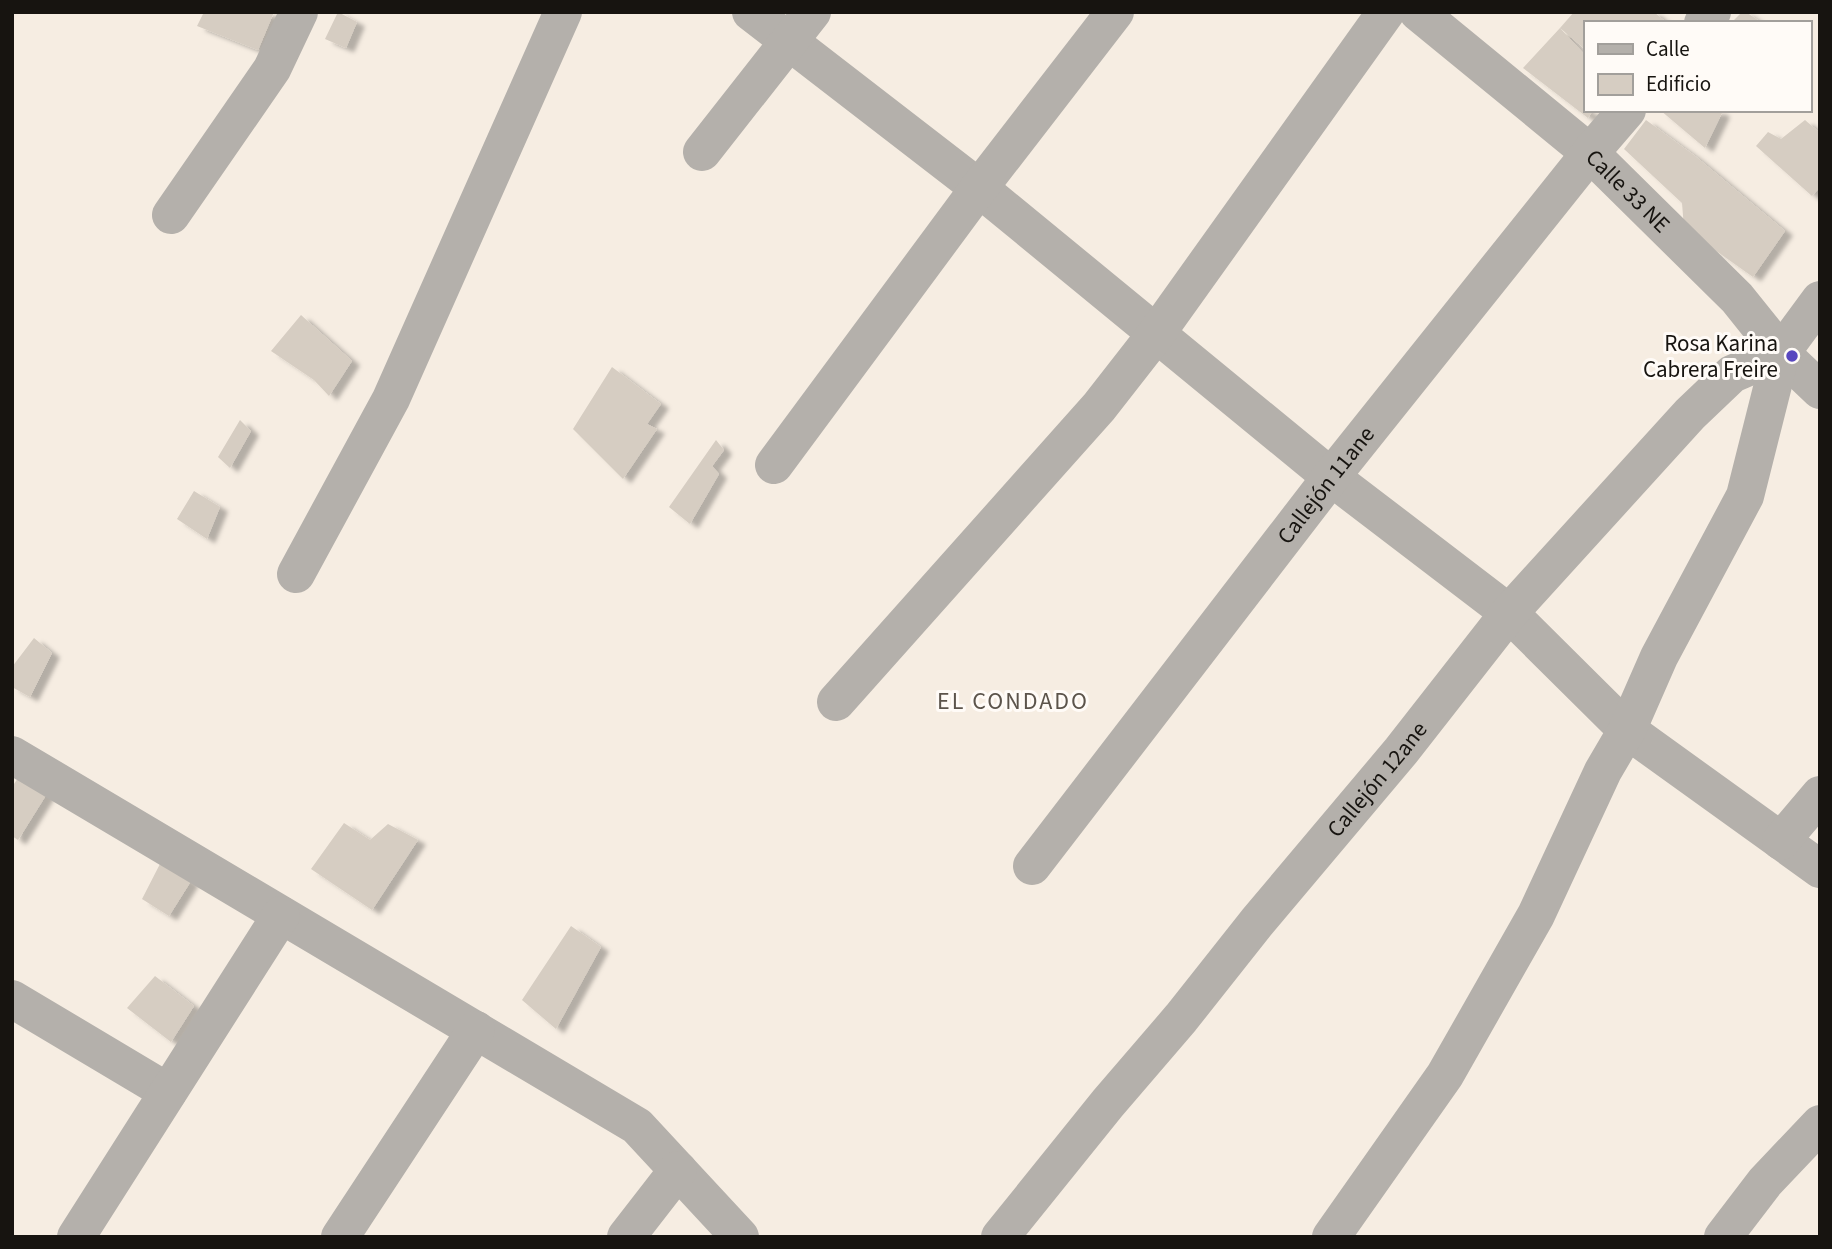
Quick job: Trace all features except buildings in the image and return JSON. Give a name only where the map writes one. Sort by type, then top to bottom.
[{"type":"street","points":[[171,215],[272,69],[299,12]]},
{"type":"street","points":[[296,574],[391,399],[564,12]]},
{"type":"street","points":[[751,12],[801,27],[979,188],[1331,477],[1509,613],[1627,730],[1820,869]]},
{"type":"street","points":[[774,465],[979,188],[1115,12]]},
{"type":"street","points":[[836,702],[1099,407],[1156,334],[1386,12]]},
{"type":"street","name":"Calle 33 NE","points":[[1430,16],[1590,153],[1737,298],[1781,353],[1820,390]]},
{"type":"street","points":[[702,152],[801,27]]},
{"type":"street","name":"Callejón 11ane","points":[[1032,866],[1331,477],[1625,112]]},
{"type":"street","points":[[1331,1237],[1445,1075],[1536,915],[1603,771],[1627,730],[1658,657],[1745,496],[1781,353],[1820,300]]},
{"type":"street","name":"Callejón 12ane","points":[[1000,1237],[1108,1102],[1181,1018],[1256,922],[1401,751],[1509,613],[1690,414],[1732,374],[1781,353]]},
{"type":"street","points":[[12,755],[637,1126],[740,1237]]},
{"type":"street","points":[[1782,841],[1820,795]]},
{"type":"street","points":[[76,1237],[281,915]]},
{"type":"street","points":[[12,999],[168,1092]]},
{"type":"street","points":[[340,1237],[476,1030]]},
{"type":"street","points":[[1723,1237],[1765,1182],[1820,1124]]},
{"type":"street","points":[[626,1237],[678,1170]]},
{"type":"place","name":"Rosa Karina Cabrera Freire","points":[[1792,356]]},
{"type":"district","name":"EL CONDADO","points":[[1013,701]]}]
